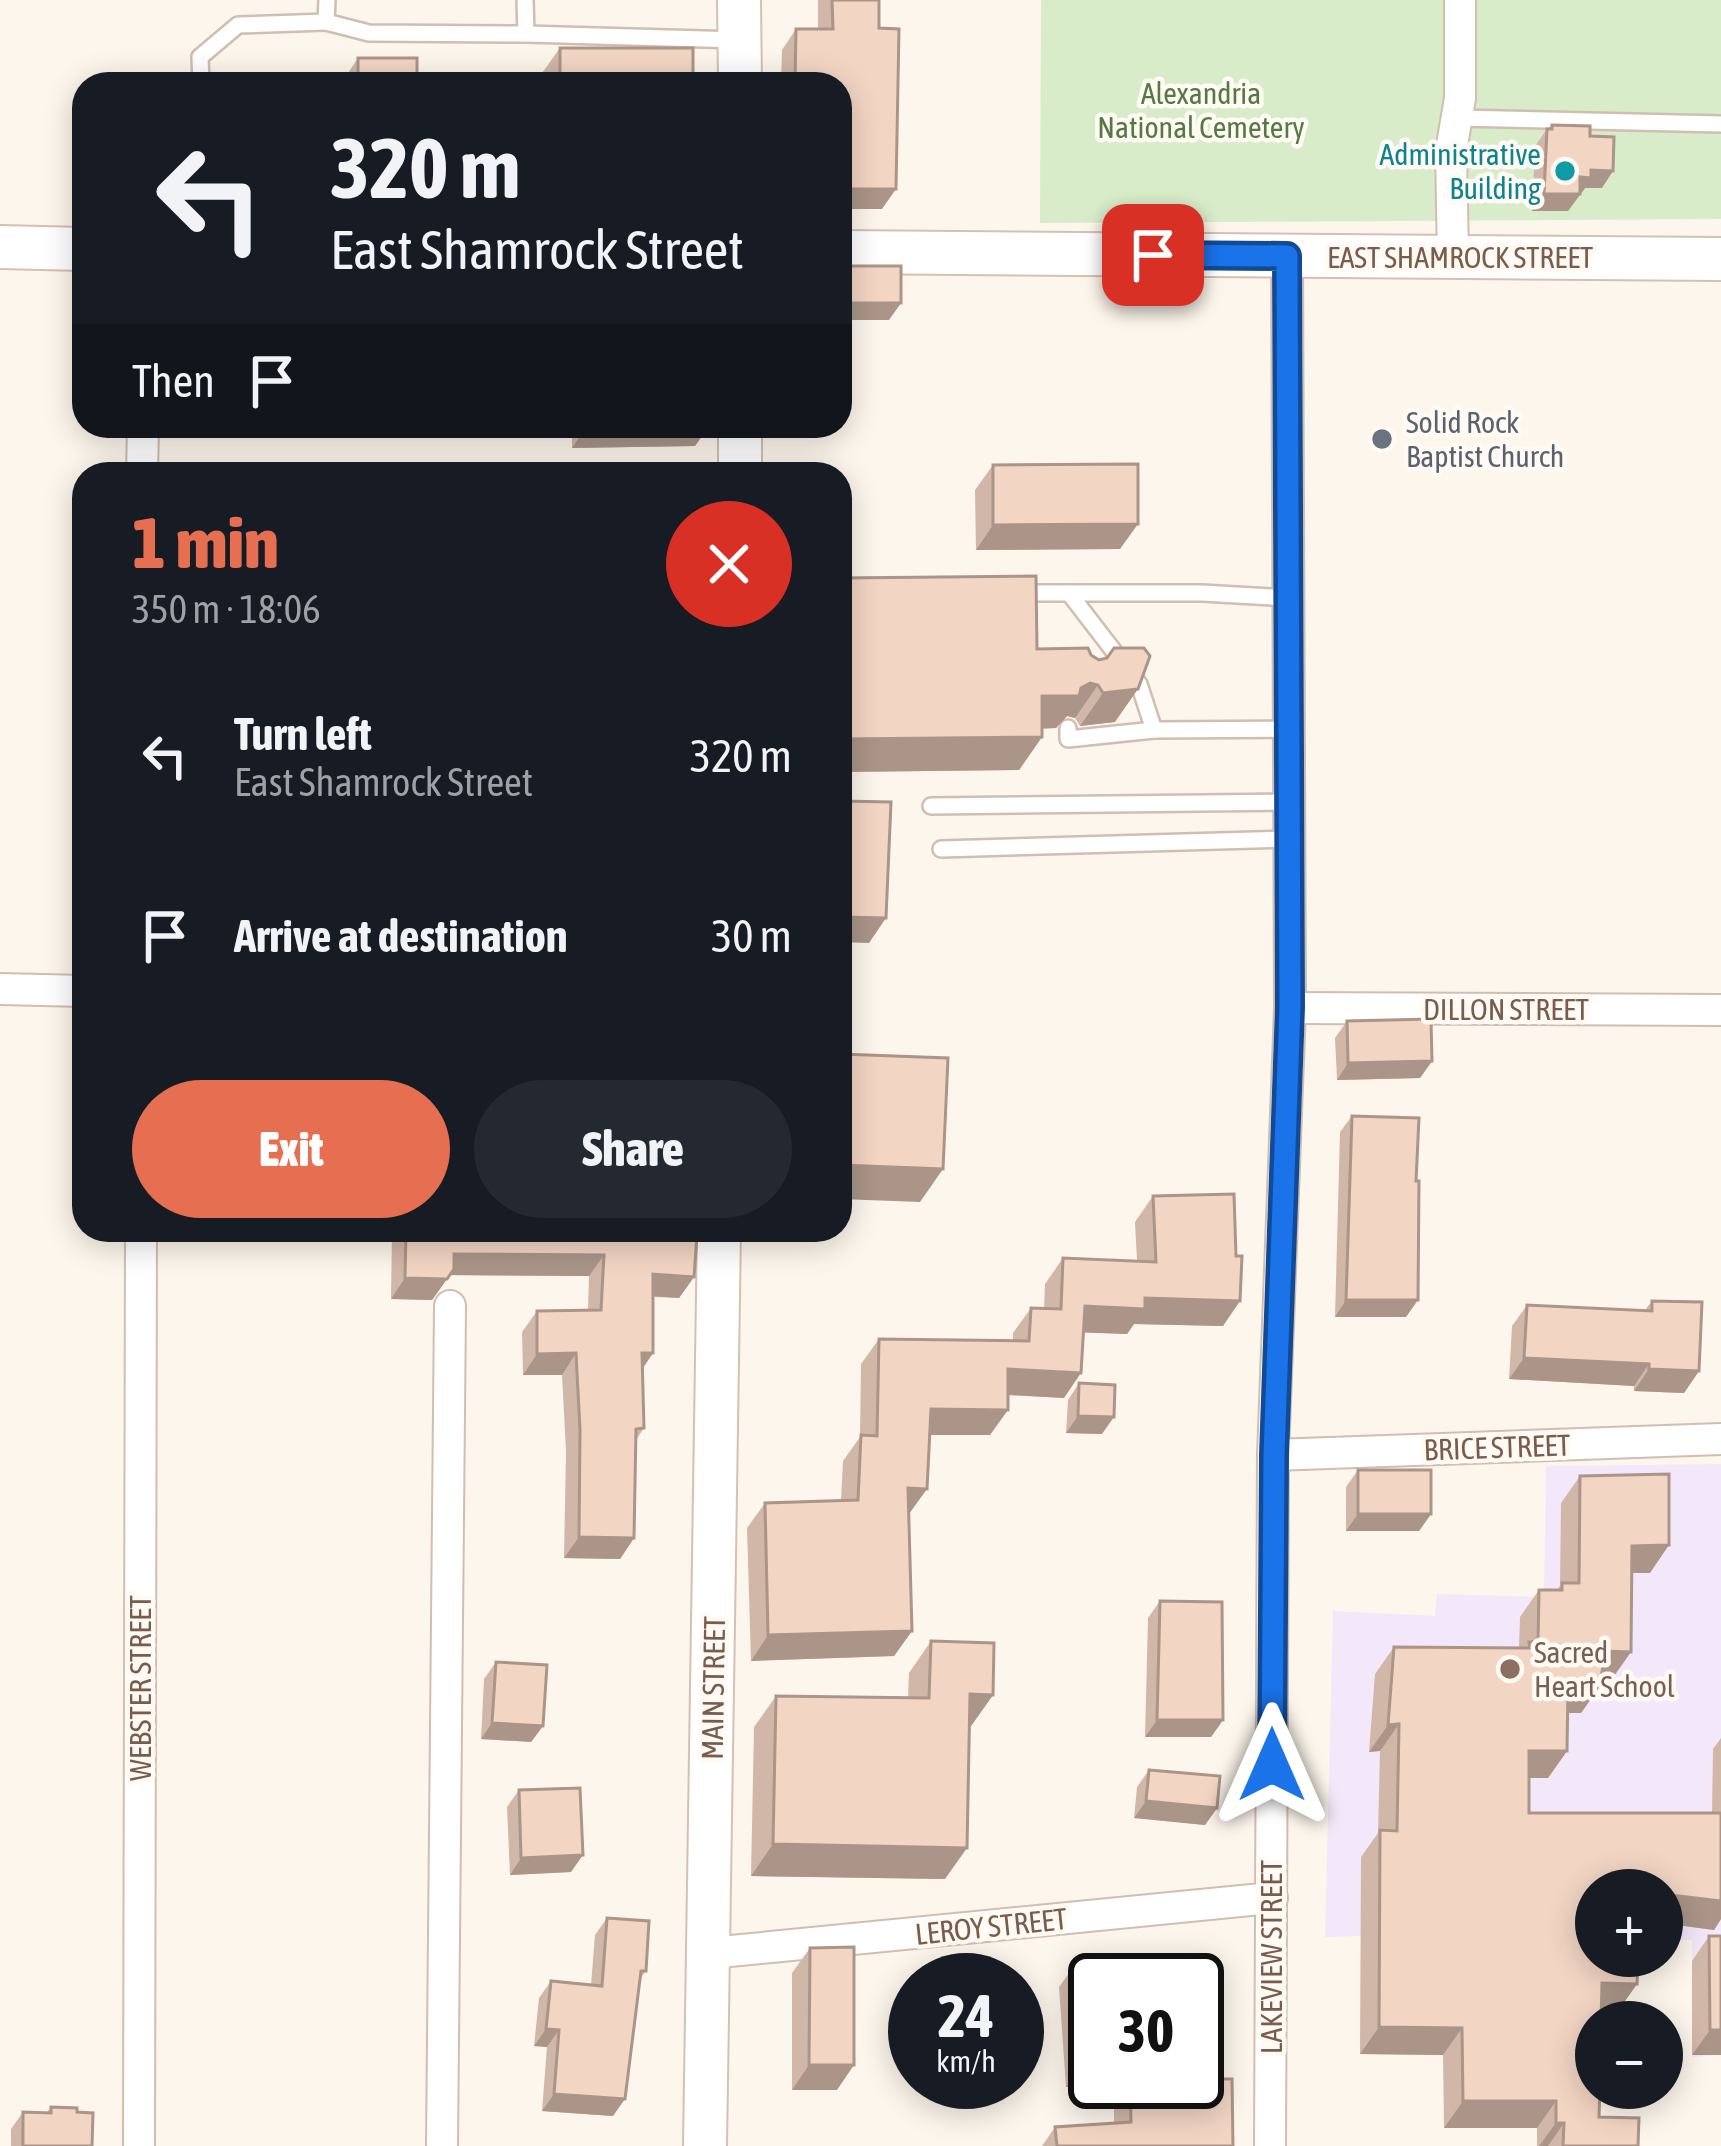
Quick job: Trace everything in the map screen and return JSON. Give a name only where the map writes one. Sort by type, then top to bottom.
[{"type":"main road","points":[[740,20],[740,72]]},
{"type":"main road","points":[[0,247],[72,249]]},
{"type":"main road","name":"EAST SHAMROCK STREET","points":[[852,253],[1721,259]]},
{"type":"main road","name":"MAIN STREET","points":[[705,2146],[719,1242]]},
{"type":"street","points":[[1453,257],[1451,151],[1460,0]]},
{"type":"street","name":"LAKEVIEW STREET","points":[[1270,2146],[1274,1455],[1290,1007],[1287,256]]},
{"type":"street","points":[[0,989],[72,992]]},
{"type":"street","name":"DILLON STREET","points":[[1290,1007],[1721,1010]]},
{"type":"street","name":"WEBSTER STREET","points":[[139,2146],[141,1242]]},
{"type":"street","points":[[442,2146],[450,1306]]},
{"type":"street","name":"BRICE STREET","points":[[1274,1455],[1721,1439]]},
{"type":"street","name":"LEROY STREET","points":[[710,1953],[1272,1898]]},
{"type":"lane","points":[[326,22],[327,0]]},
{"type":"lane","points":[[525,0],[526,34]]},
{"type":"lane","points":[[201,72],[200,57],[238,25],[326,22],[369,33],[526,34],[740,20]]},
{"type":"lane","points":[[1456,118],[1721,124]]},
{"type":"lane","points":[[998,592],[1202,592],[1289,598]]},
{"type":"lane","points":[[1069,593],[1098,644],[1138,684],[1154,730]]},
{"type":"lane","points":[[1067,728],[1068,739],[1154,730],[1289,729]]},
{"type":"lane","points":[[931,806],[1290,802]]},
{"type":"lane","points":[[941,849],[1290,839]]},
{"type":"shaded area","points":[[1721,1464],[1721,2055],[1692,2057],[1692,1940],[1683,1940],[1683,1869],[1575,1869],[1575,1894],[1362,1936],[1325,1937],[1333,1611],[1435,1616],[1437,1594],[1544,1597],[1546,1466]]},
{"type":"green space","name":"Alexandria National Cemetery","points":[[1041,0],[1721,0],[1721,219],[1040,223]]},
{"type":"building","points":[[832,0],[879,0],[879,28],[899,29],[896,189],[852,189],[852,72],[795,72],[796,29],[833,29]]},
{"type":"building","points":[[560,48],[693,48],[693,72],[560,72]]},
{"type":"building","points":[[358,58],[417,58],[417,72],[358,72]]},
{"type":"building","points":[[1552,125],[1590,126],[1590,136],[1614,137],[1613,171],[1591,170],[1591,178],[1580,177],[1580,194],[1544,194],[1547,129]]},
{"type":"building","points":[[852,266],[901,266],[901,303],[852,303]]},
{"type":"building","points":[[1138,464],[1138,524],[993,525],[993,465]]},
{"type":"building","points":[[1036,576],[1037,649],[1088,648],[1099,660],[1114,648],[1144,648],[1150,656],[1138,689],[1103,693],[1090,683],[1081,688],[1079,696],[1042,696],[1042,737],[852,739],[852,578]]},
{"type":"building","points":[[852,801],[891,802],[886,918],[852,917]]},
{"type":"building","points":[[1431,1019],[1432,1061],[1348,1063],[1347,1021]]},
{"type":"building","points":[[852,1054],[948,1058],[943,1169],[852,1165]]},
{"type":"building","points":[[1352,1116],[1419,1118],[1418,1300],[1346,1300]]},
{"type":"building","points":[[1234,1194],[1236,1256],[1242,1256],[1240,1301],[1145,1298],[1145,1309],[1085,1306],[1081,1373],[1008,1369],[1008,1410],[931,1409],[927,1489],[908,1488],[912,1631],[768,1635],[765,1503],[858,1500],[861,1435],[877,1436],[879,1339],[1029,1341],[1031,1308],[1061,1309],[1063,1258],[1156,1262],[1153,1196]]},
{"type":"building","points":[[406,1242],[696,1242],[694,1277],[653,1274],[653,1353],[642,1353],[644,1428],[636,1429],[634,1538],[579,1537],[576,1353],[537,1354],[537,1311],[601,1310],[604,1255],[454,1254],[454,1269],[447,1279],[405,1278]]},
{"type":"building","points":[[1652,1301],[1702,1302],[1699,1371],[1524,1358],[1527,1305],[1652,1311]]},
{"type":"building","points":[[1079,1383],[1115,1385],[1114,1417],[1078,1416]]},
{"type":"building","points":[[1358,1470],[1431,1470],[1431,1514],[1358,1514]]},
{"type":"building","points":[[1669,1474],[1669,1545],[1632,1546],[1631,1652],[1605,1651],[1600,1686],[1568,1686],[1567,1751],[1529,1751],[1529,1813],[1721,1813],[1721,1901],[1683,1896],[1683,1869],[1575,1869],[1575,1977],[1637,1977],[1637,1984],[1602,1983],[1602,2001],[1575,2001],[1575,2109],[1599,2109],[1599,2117],[1639,2118],[1638,2146],[1563,2146],[1564,2123],[1556,2123],[1556,2101],[1463,2101],[1462,2028],[1379,2027],[1380,1830],[1397,1831],[1399,1724],[1388,1725],[1394,1647],[1530,1648],[1529,1642],[1538,1641],[1539,1590],[1562,1590],[1562,1583],[1579,1583],[1580,1476]]},
{"type":"building","points":[[1160,1601],[1222,1602],[1223,1720],[1157,1720]]},
{"type":"building","points":[[931,1641],[994,1643],[993,1695],[970,1694],[967,1848],[773,1844],[776,1696],[929,1698]]},
{"type":"building","points":[[496,1662],[547,1665],[543,1726],[492,1723]]},
{"type":"building","points":[[1149,1770],[1220,1776],[1217,1808],[1146,1801]]},
{"type":"building","points":[[580,1788],[583,1855],[521,1858],[519,1790]]},
{"type":"building","points":[[607,1918],[649,1921],[646,1971],[641,1971],[625,2099],[554,2094],[559,2030],[546,2029],[551,1981],[602,1986]]},
{"type":"building","points":[[1709,1936],[1721,1936],[1721,2030],[1710,2030]]},
{"type":"building","points":[[854,1947],[854,2065],[809,2065],[810,1948]]},
{"type":"building","points":[[1224,2079],[1232,2079],[1233,2146],[1057,2146],[1055,2127],[1131,2122],[1131,2109],[1224,2109]]},
{"type":"building","points":[[51,2107],[93,2113],[92,2146],[23,2146],[23,2112],[51,2113]]},
{"type":"place","name":"Administrative Building","points":[[1565,171]]},
{"type":"place","name":"Solid Rock Baptist Church","points":[[1382,439]]},
{"type":"place","name":"Sacred Heart School","points":[[1510,1669]]},
{"type":"route","points":[[1153,255],[1287,256],[1290,1007],[1274,1455],[1272,1765]]}]
